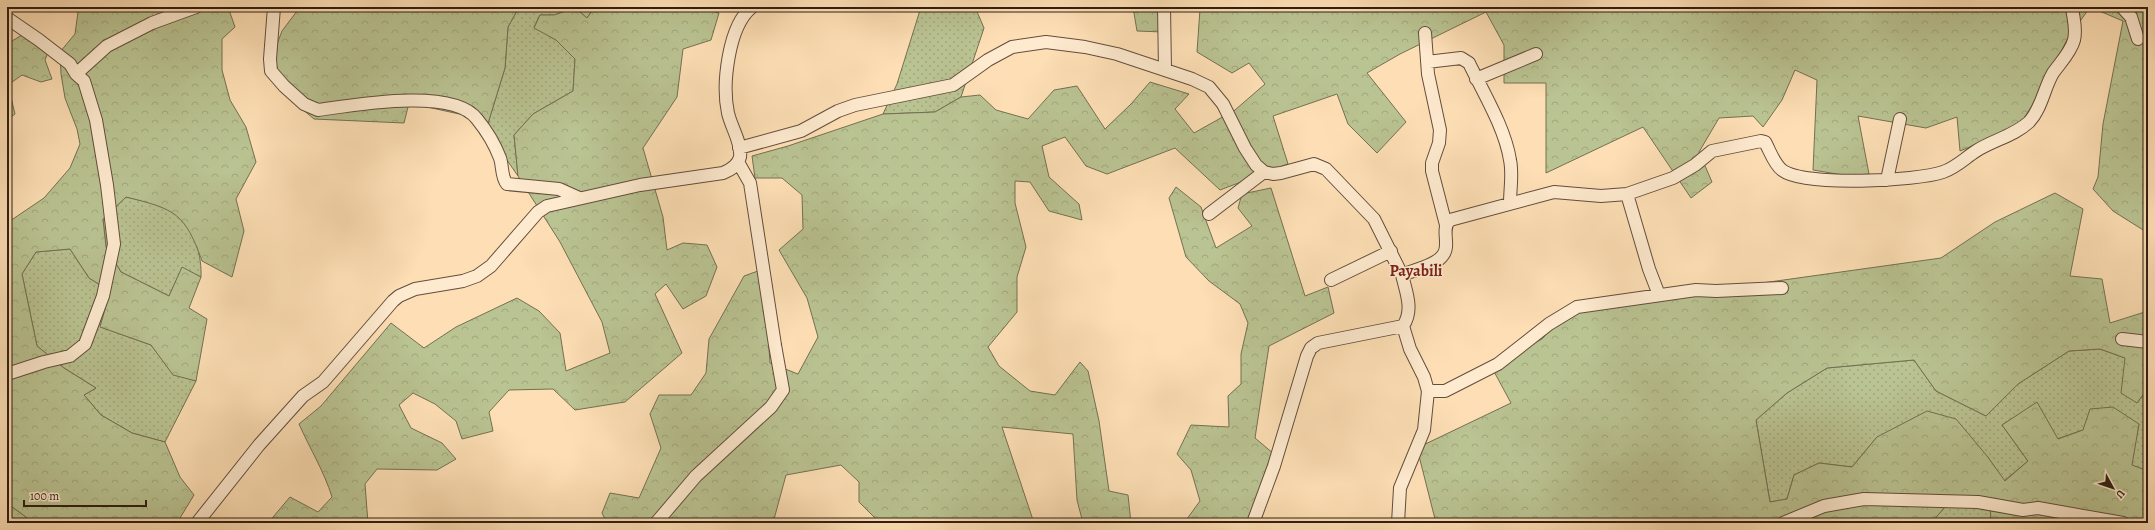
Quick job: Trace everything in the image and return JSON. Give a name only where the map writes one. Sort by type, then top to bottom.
[{"type":"street","points":[[76,74],[106,46],[152,23],[196,7]]},
{"type":"street","points":[[274,7],[270,66],[279,81],[304,104],[318,110],[408,100],[457,104],[471,112],[481,125],[500,159],[507,184],[558,189],[578,198]]},
{"type":"street","points":[[656,523],[696,476],[771,407],[784,390],[775,345],[750,183],[738,162],[739,148],[728,111],[728,74],[733,38],[744,16],[752,7]]},
{"type":"street","points":[[1164,7],[1165,70]]},
{"type":"street","points":[[1446,225],[1450,220],[1554,192],[1601,196],[1627,194],[1673,178],[1691,168],[1712,151],[1761,141],[1765,142],[1777,166],[1791,175],[1847,181],[1911,179],[1952,168],[1977,150],[2001,140],[2029,122],[2039,108],[2052,75],[2074,42],[2075,27],[2072,7]]},
{"type":"street","points":[[2122,7],[2131,17],[2138,39]]},
{"type":"street","points":[[7,18],[40,40],[70,64],[76,74],[84,81],[90,94],[109,200],[114,244],[103,296],[85,344],[70,356],[44,362],[7,374]]},
{"type":"street","points":[[1402,275],[1438,260],[1445,252],[1446,225],[1432,171],[1432,164],[1439,143],[1440,130],[1428,74],[1425,33]]},
{"type":"street","points":[[739,148],[801,131],[838,111],[855,105],[947,87],[960,81],[1000,52],[1026,44],[1046,42],[1085,46],[1117,54],[1202,83],[1215,93],[1223,104],[1245,148],[1256,165],[1264,172],[1273,174],[1281,173],[1314,164],[1326,169],[1370,214],[1391,251],[1402,275],[1409,311],[1408,318],[1403,326],[1318,342],[1311,348],[1307,356],[1274,466],[1253,523]]},
{"type":"street","points":[[1476,78],[1536,54]]},
{"type":"street","points":[[1427,62],[1461,58],[1469,63],[1500,128],[1509,151],[1511,173],[1510,203]]},
{"type":"street","points":[[1887,180],[1900,119]]},
{"type":"street","points":[[197,523],[264,440],[303,396],[323,382],[387,307],[400,296],[415,289],[463,281],[477,276],[491,266],[542,208],[640,184],[723,173],[730,170],[738,162]]},
{"type":"street","points":[[1209,214],[1264,172]]},
{"type":"street","points":[[1627,194],[1659,295]]},
{"type":"street","points":[[1331,280],[1391,251]]},
{"type":"street","points":[[1428,391],[1445,391],[1498,364],[1549,324],[1574,308],[1696,290],[1716,291],[1782,288]]},
{"type":"street","points":[[1398,523],[1400,488],[1424,430],[1428,391],[1424,377],[1410,349],[1403,326]]},
{"type":"street","points":[[2122,339],[2148,342]]},
{"type":"street","points":[[1782,523],[1824,506],[1864,499],[1978,502],[2024,510],[2038,508],[2123,523]]},
{"type":"green space","points":[[74,7],[228,7],[235,27],[222,39],[222,70],[230,100],[246,127],[256,162],[236,199],[244,231],[232,277],[202,261],[190,232],[183,223],[167,210],[156,205],[126,197],[103,219],[106,247],[121,272],[169,296],[182,267],[201,277],[189,308],[207,319],[196,381],[173,375],[151,345],[100,327],[110,291],[89,278],[70,249],[36,252],[22,274],[37,346],[64,368],[96,388],[84,395],[101,415],[132,433],[165,442],[180,477],[194,495],[177,523],[34,523],[7,503],[7,223],[44,198],[70,168],[80,144],[77,129],[65,98],[61,74],[60,52],[75,34],[78,12]]},
{"type":"green space","points":[[300,7],[519,7],[508,27],[505,68],[486,130],[473,117],[409,103],[404,123],[314,119],[289,98],[268,68],[282,31]]},
{"type":"green space","points":[[519,7],[594,7],[587,18],[575,8],[554,15],[540,15],[534,27],[556,40],[575,59],[573,91],[533,114],[514,135],[518,176],[486,130],[505,68],[508,27]]},
{"type":"green space","points":[[595,7],[699,7],[719,13],[711,40],[683,49],[677,97],[643,148],[663,217],[667,250],[683,243],[707,245],[717,267],[706,296],[683,309],[666,284],[655,294],[682,353],[625,402],[575,410],[553,389],[509,390],[489,412],[493,431],[462,439],[456,421],[435,404],[413,393],[399,405],[411,428],[442,443],[456,459],[437,470],[377,469],[365,484],[368,523],[268,523],[290,497],[318,512],[332,497],[321,469],[299,424],[321,406],[391,323],[424,348],[456,327],[517,298],[539,311],[560,333],[566,371],[610,353],[602,322],[560,242],[518,176],[514,135],[533,114],[573,91],[575,59],[556,40],[534,28],[540,15],[554,15],[575,8],[587,18]]},
{"type":"green space","points":[[921,7],[975,7],[984,28],[961,97],[935,112],[883,114],[897,84]]},
{"type":"green space","points":[[1133,7],[1164,7],[1163,32],[1137,31]]},
{"type":"green space","points":[[1192,7],[2090,7],[2067,40],[2039,94],[2023,120],[1997,136],[1960,151],[1957,117],[1926,128],[1858,116],[1869,174],[1849,176],[1813,170],[1817,80],[1795,70],[1782,100],[1763,127],[1753,116],[1719,118],[1699,152],[1712,182],[1691,198],[1643,127],[1546,173],[1546,83],[1504,83],[1504,45],[1486,12],[1400,54],[1367,73],[1406,122],[1377,153],[1348,124],[1337,94],[1273,116],[1288,164],[1220,190],[1175,148],[1107,174],[1086,166],[1065,137],[1042,146],[1049,177],[1079,204],[1082,220],[1049,211],[1030,182],[1015,181],[1015,203],[1026,247],[1017,277],[1017,312],[988,347],[999,366],[1030,391],[1055,395],[1080,362],[1088,371],[1099,421],[1109,491],[1128,495],[1131,523],[1083,523],[1077,500],[1073,434],[1002,427],[1034,523],[880,523],[859,502],[859,482],[841,465],[786,475],[773,523],[607,523],[602,513],[610,493],[639,498],[661,448],[650,414],[659,395],[691,395],[706,373],[709,339],[744,276],[758,271],[765,291],[770,363],[798,374],[818,337],[807,298],[779,250],[803,229],[802,195],[782,178],[755,178],[752,156],[788,146],[883,114],[935,112],[961,97],[980,95],[996,110],[1028,119],[1054,90],[1077,86],[1105,129],[1131,104],[1150,82],[1189,94],[1175,109],[1194,133],[1235,110],[1265,84],[1249,63],[1232,73],[1197,52],[1200,9]]},
{"type":"green space","points":[[2090,7],[2148,7],[2148,176],[2145,184],[2148,189],[2148,233],[2113,211],[2093,189],[2098,177],[2103,124],[2123,21]]},
{"type":"green space","points":[[22,35],[49,50],[45,60],[52,79],[41,82],[22,75],[8,85],[15,114],[7,120],[7,44]]},
{"type":"green space","points":[[1176,187],[1201,207],[1216,248],[1252,226],[1238,208],[1242,194],[1271,188],[1305,296],[1328,287],[1334,313],[1269,346],[1255,438],[1274,454],[1246,523],[1184,523],[1200,501],[1191,470],[1177,454],[1191,425],[1229,427],[1228,396],[1241,384],[1241,354],[1248,323],[1240,304],[1209,281],[1186,257],[1169,198]]},
{"type":"green space","points":[[2055,193],[2083,209],[2070,276],[2102,279],[2110,323],[2148,311],[2148,388],[2137,403],[2121,393],[2125,358],[2100,349],[2069,351],[2018,384],[1986,416],[1936,391],[1914,360],[1827,368],[1787,393],[1756,420],[1770,502],[1787,499],[1794,475],[1819,463],[1852,467],[1877,437],[1927,411],[1956,419],[1987,456],[2005,481],[2028,461],[2002,425],[2037,402],[2058,439],[2083,430],[2090,409],[2113,407],[2139,424],[2132,465],[2148,471],[2148,523],[1991,523],[1990,501],[1952,499],[1931,523],[1841,523],[1836,521],[1796,523],[1790,514],[1770,523],[1436,523],[1417,448],[1511,403],[1491,366],[1542,339],[1569,310],[1941,258],[1995,222]]},
{"type":"green space","points":[[126,197],[160,206],[172,212],[184,221],[193,236],[199,253],[201,277],[182,268],[169,296],[121,272],[106,247],[103,219]]},
{"type":"green space","points":[[70,249],[89,278],[110,291],[101,327],[151,345],[173,374],[196,381],[165,442],[132,433],[101,415],[84,395],[96,388],[64,368],[37,346],[22,274],[36,252]]},
{"type":"green space","points":[[2100,349],[2125,358],[2137,403],[2148,388],[2148,471],[2131,465],[2139,424],[2083,430],[2057,439],[2037,403],[2002,425],[2028,461],[2004,481],[1987,456],[1877,437],[1852,467],[1819,463],[1794,475],[1787,499],[1770,502],[1756,420],[1787,393],[1827,368],[1914,360],[1936,391],[1986,416],[2018,384],[2069,351]]},
{"type":"green space","points":[[1952,499],[1990,501],[1991,523],[1931,523]]},
{"type":"green space","points":[[7,503],[34,523],[7,523]]},
{"type":"district","name":"Payabili","points":[[1416,270]]}]
